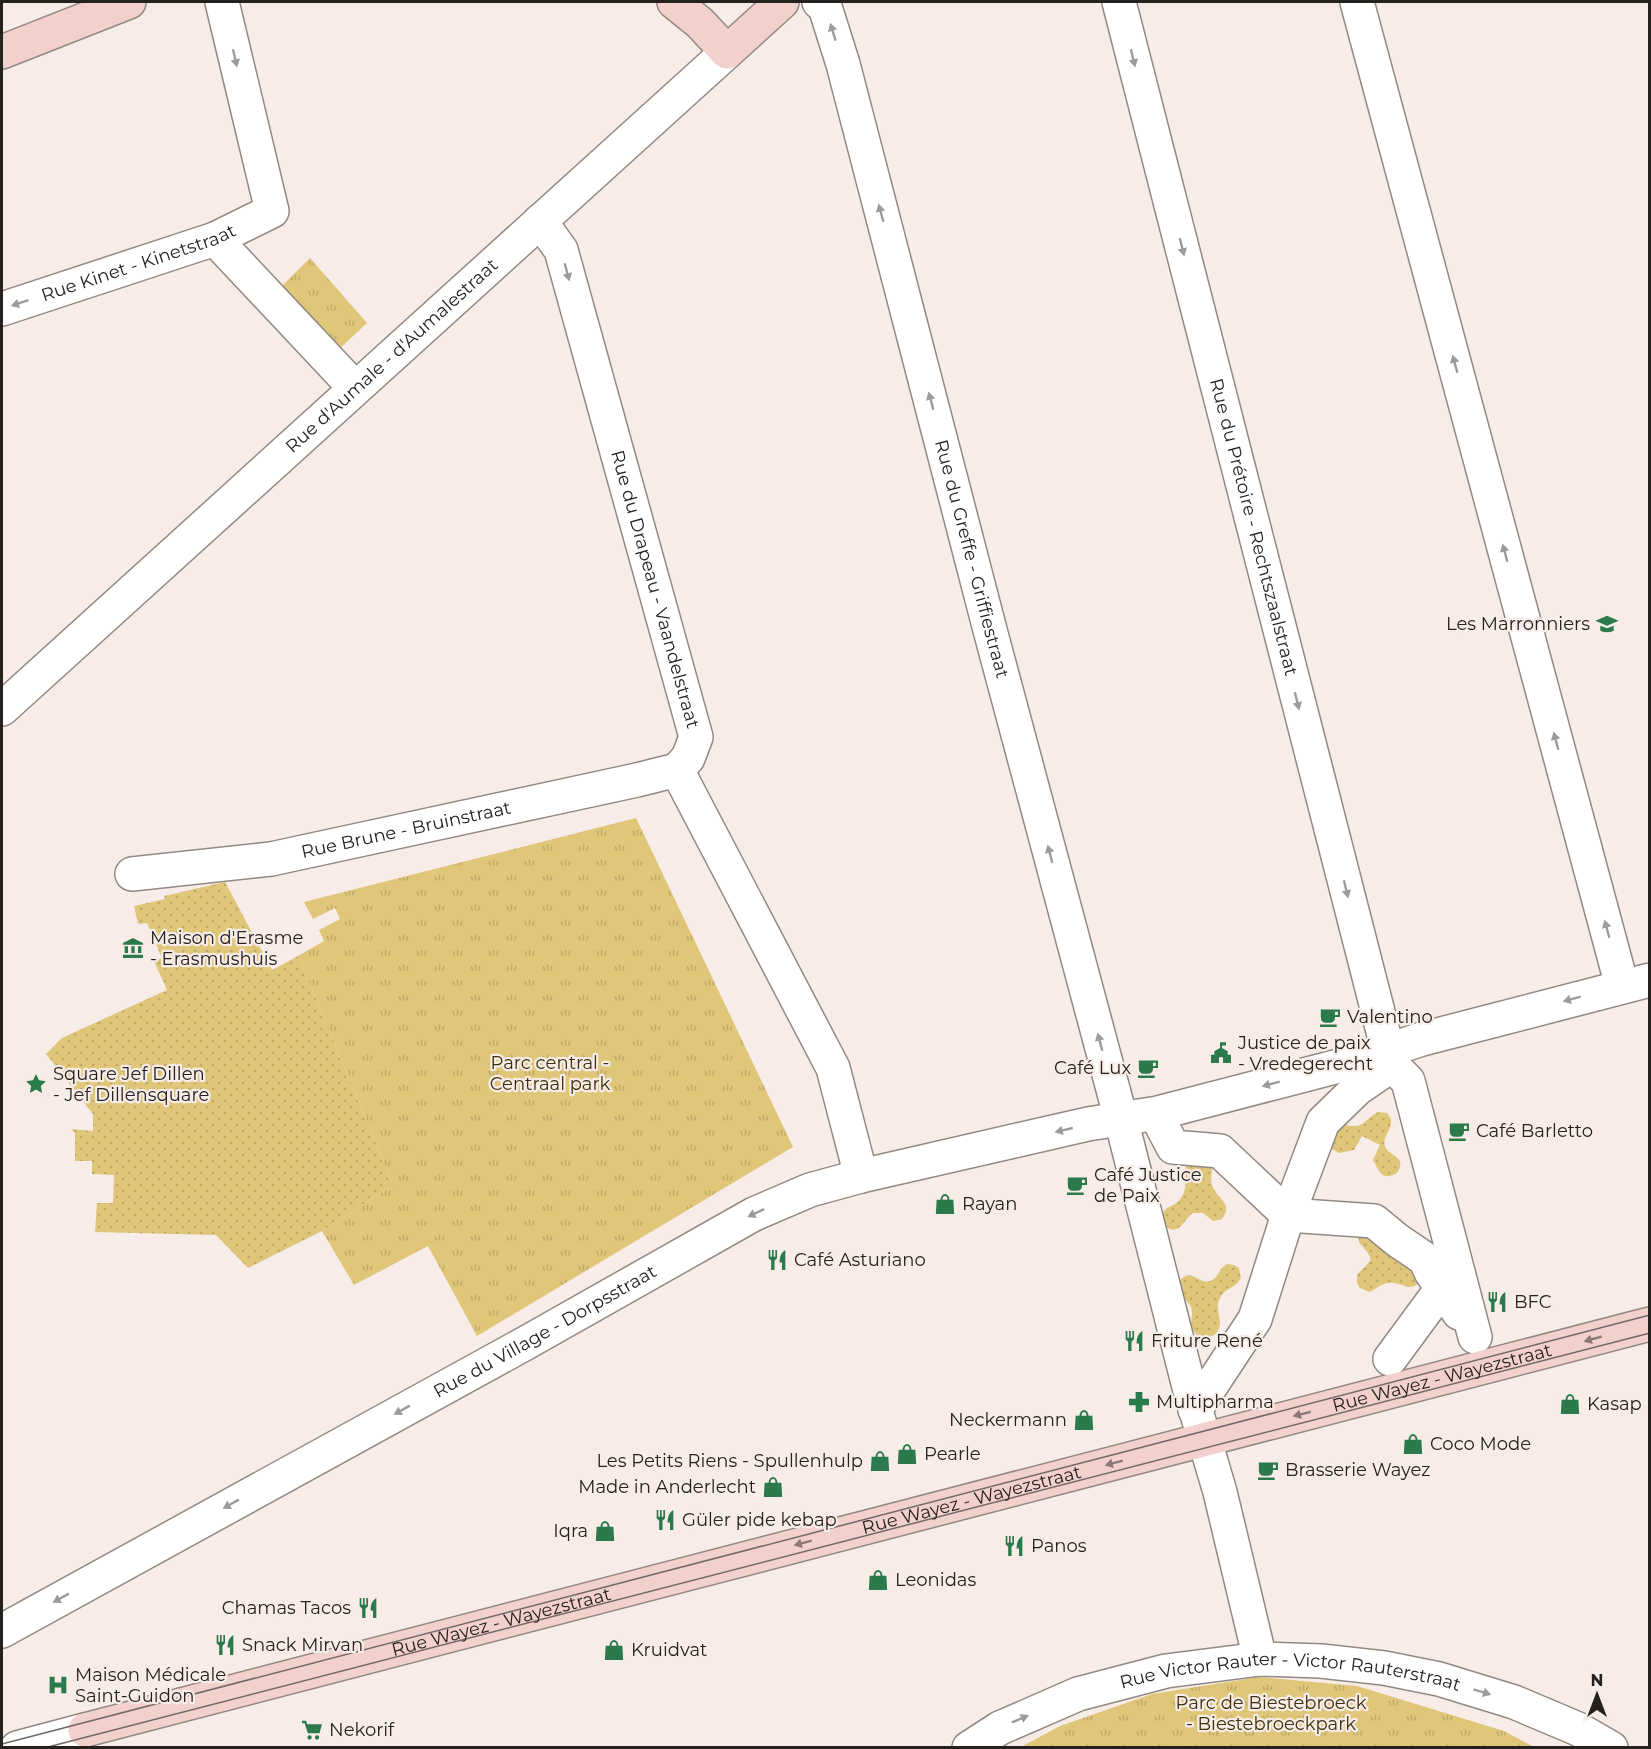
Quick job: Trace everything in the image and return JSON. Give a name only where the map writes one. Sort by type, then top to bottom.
[{"type":"street","points":[[2,52],[129,2]]},
{"type":"street","name":"Rue Kinet - Kinetstraat","points":[[2,309],[215,239],[272,211],[222,2]]},
{"type":"street","points":[[674,2],[700,23],[727,52]]},
{"type":"street","name":"Rue d'Aumale - d'Aumalestraat","points":[[2,709],[782,2]]},
{"type":"street","name":"Rue du Greffe - Griffiestraat","points":[[819,2],[825,7],[843,64],[990,630],[1220,1492],[1260,1659]]},
{"type":"street","name":"Rue du Prétoire - Rechtszaalstraat","points":[[1119,2],[1388,1051]]},
{"type":"street","points":[[1357,2],[1636,983]]},
{"type":"street","name":"Rue du Drapeau - Vaandelstraat","points":[[540,221],[561,250],[696,737],[688,758],[676,770]]},
{"type":"street","points":[[215,239],[355,388]]},
{"type":"street","points":[[676,770],[832,1068],[861,1176]]},
{"type":"street","name":"Rue Brune - Bruinstraat","points":[[132,874],[271,860],[676,770]]},
{"type":"street","name":"Rue du Village - Dorpsstraat","points":[[2,1631],[524,1344],[753,1214],[810,1190],[861,1176],[1088,1124],[1158,1113],[1350,1063],[1422,1039],[1636,983]]},
{"type":"street","points":[[1161,1124],[1173,1147],[1220,1151],[1288,1215],[1374,1221],[1425,1259],[1431,1272],[1475,1337],[1408,1081],[1392,1065],[1356,1082],[1323,1122],[1288,1215],[1256,1319],[1200,1424]]},
{"type":"street","points":[[1390,1359],[1443,1287]]},
{"type":"street","name":"Rue Wayez - Wayezstraat","points":[[32,1746],[1200,1424],[1650,1324]]},
{"type":"street","name":"Rue Victor Rauter - Victor Rauterstraat","points":[[969,1748],[1000,1728],[1078,1694],[1166,1671],[1260,1659],[1321,1661],[1384,1668],[1439,1679],[1514,1702],[1578,1729],[1611,1748]]},
{"type":"green space","points":[[310,258],[367,323],[337,351],[280,288]]},
{"type":"green space","name":"Parc central - Centraal park","points":[[636,818],[793,1147],[477,1336],[428,1246],[354,1285],[322,1231],[393,1185],[298,956],[324,941],[319,930],[340,919],[335,908],[313,919],[304,902]]},
{"type":"green space","points":[[225,882],[272,970],[298,956],[393,1185],[322,1231],[248,1268],[216,1235],[95,1232],[97,1203],[113,1203],[114,1175],[92,1174],[92,1161],[75,1161],[75,1133],[71,1129],[93,1131],[93,1114],[46,1054],[62,1038],[167,990],[154,961],[162,958],[147,923],[138,924],[134,906],[165,899],[164,896]]},
{"type":"green space","points":[[1378,1112],[1387,1113],[1391,1119],[1384,1143],[1387,1150],[1400,1163],[1397,1173],[1388,1176],[1382,1174],[1373,1160],[1380,1145],[1362,1136],[1354,1150],[1339,1153],[1329,1147],[1327,1138],[1341,1124],[1359,1125]]},
{"type":"green space","points":[[1188,1159],[1212,1166],[1212,1185],[1226,1209],[1222,1219],[1213,1221],[1203,1213],[1193,1213],[1180,1227],[1173,1230],[1163,1224],[1163,1213],[1178,1202],[1184,1193]]},
{"type":"green space","points":[[1361,1230],[1405,1259],[1421,1281],[1412,1287],[1388,1283],[1370,1292],[1360,1288],[1357,1275],[1370,1260],[1368,1253],[1359,1242],[1358,1235]]},
{"type":"green space","points":[[1227,1264],[1239,1268],[1241,1278],[1221,1296],[1218,1305],[1220,1324],[1217,1332],[1207,1338],[1199,1336],[1192,1327],[1191,1307],[1182,1296],[1178,1283],[1187,1276],[1210,1281]]},
{"type":"green space","name":"Parc de Biestebroeck - Biestebroeckpark","points":[[1259,1677],[1357,1686],[1504,1731],[1534,1747],[1021,1747],[1060,1726],[1152,1694]]},
{"type":"tram line","points":[[2,1744],[1650,1315]]},
{"type":"tram line","points":[[44,1748],[1650,1333]]},
{"type":"place","name":"Les Marronniers","points":[[1607,624]]},
{"type":"place","name":"Maison d'Erasme - Erasmushuis","points":[[133,948]]},
{"type":"place","name":"Valentino","points":[[1330,1017]]},
{"type":"place","name":"Justice de paix - Vredegerecht","points":[[1221,1053]]},
{"type":"place","name":"Café Lux","points":[[1148,1068]]},
{"type":"place","name":"Square Jef Dillen - Jef Dillensquare","points":[[36,1084]]},
{"type":"place","name":"Café Barletto","points":[[1459,1131]]},
{"type":"place","name":"Café Justice de Paix","points":[[1077,1185]]},
{"type":"place","name":"Rayan","points":[[945,1204]]},
{"type":"place","name":"Café Asturiano","points":[[777,1260]]},
{"type":"place","name":"BFC","points":[[1497,1302]]},
{"type":"place","name":"Friture René","points":[[1134,1341]]},
{"type":"place","name":"Multipharma","points":[[1139,1402]]},
{"type":"place","name":"Kasap","points":[[1570,1404]]},
{"type":"place","name":"Neckermann","points":[[1084,1420]]},
{"type":"place","name":"Coco Mode","points":[[1413,1444]]},
{"type":"place","name":"Pearle","points":[[907,1454]]},
{"type":"place","name":"Les Petits Riens - Spullenhulp","points":[[880,1461]]},
{"type":"place","name":"Brasserie Wayez","points":[[1268,1470]]},
{"type":"place","name":"Made in Anderlecht","points":[[773,1487]]},
{"type":"place","name":"Güler pide kebap","points":[[665,1520]]},
{"type":"place","name":"Iqra","points":[[605,1531]]},
{"type":"place","name":"Panos","points":[[1014,1546]]},
{"type":"place","name":"Leonidas","points":[[878,1580]]},
{"type":"place","name":"Chamas Tacos","points":[[368,1608]]},
{"type":"place","name":"Snack Mirvan","points":[[225,1645]]},
{"type":"place","name":"Kruidvat","points":[[614,1650]]},
{"type":"place","name":"Maison Médicale Saint-Guidon","points":[[58,1685]]},
{"type":"place","name":"Nekorif","points":[[312,1730]]}]
